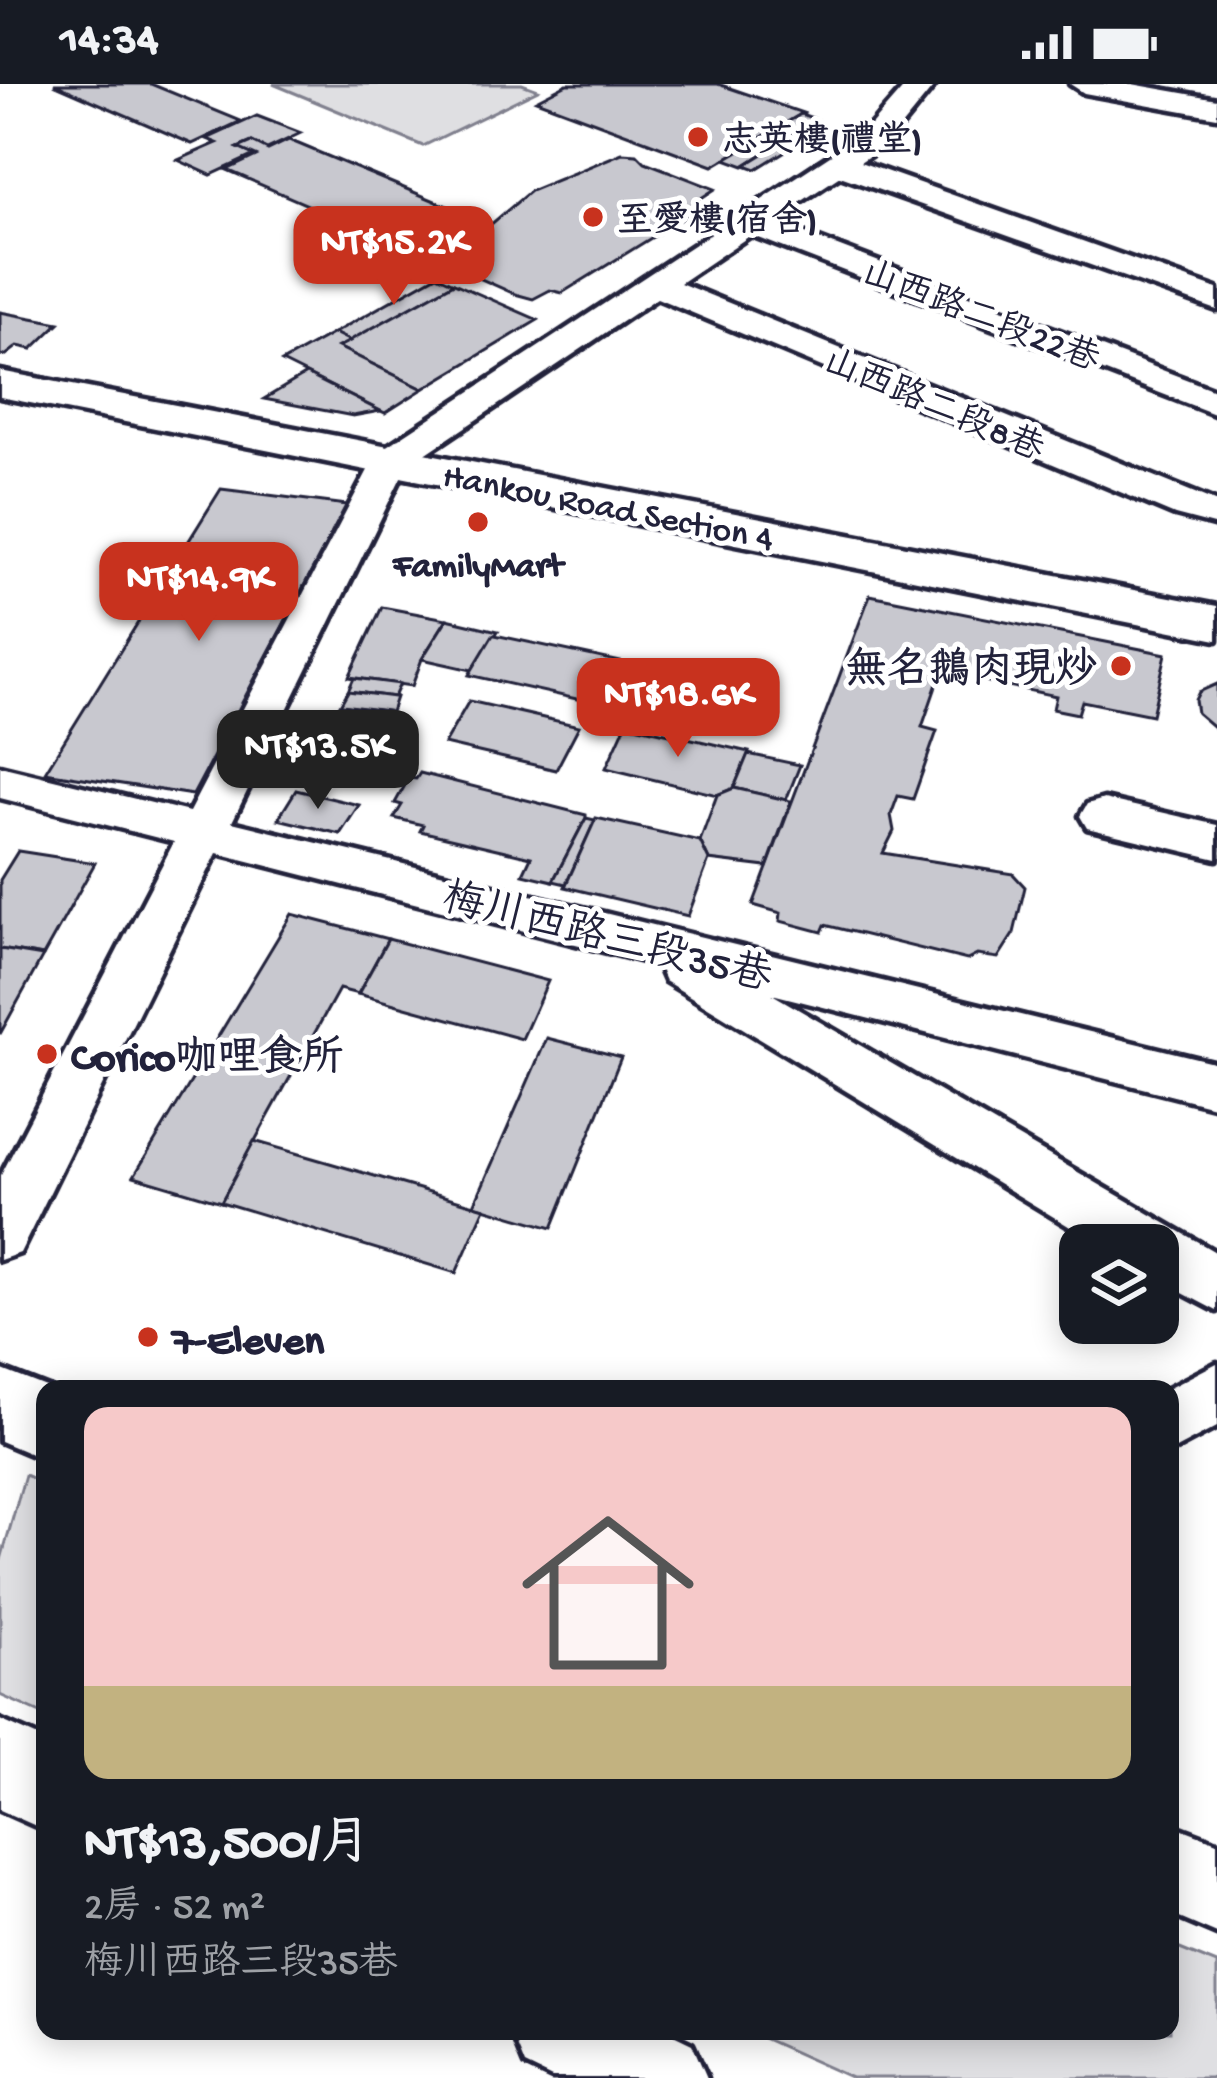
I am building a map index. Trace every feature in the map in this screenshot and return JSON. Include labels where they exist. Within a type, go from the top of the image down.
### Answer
[{"type":"street","points":[[0,1235],[390,460],[876,138],[922,84]]},
{"type":"street","points":[[1084,84],[1217,108]]},
{"type":"street","points":[[836,164],[1217,300]]},
{"type":"street","name":"山西路二段22巷","points":[[748,223],[1217,404]]},
{"type":"street","name":"山西路二段8巷","points":[[654,285],[1189,507],[1217,514]]},
{"type":"street","name":"Hankou Road Section 4","points":[[0,384],[1217,623]]},
{"type":"street","name":"梅川西路三段35巷","points":[[0,782],[1217,1084]]},
{"type":"street","points":[[1103,816],[1217,842]]},
{"type":"street","points":[[647,946],[1115,1224]]},
{"type":"street","points":[[1179,1262],[1217,1285]]},
{"type":"street","points":[[1179,1417],[1217,1392]]},
{"type":"street","points":[[0,1405],[36,1419]]},
{"type":"street","points":[[0,1764],[36,1782]]},
{"type":"street","points":[[1179,1873],[1217,1888]]},
{"type":"street","points":[[578,2040],[658,2078]]},
{"type":"shaded area","points":[[273,84],[522,84],[538,90],[423,146]]},
{"type":"shaded area","points":[[25,1475],[36,1480],[36,1711],[0,1695],[0,1563]]},
{"type":"shaded area","points":[[1179,1949],[1217,1964],[1217,2078],[852,2078],[767,2040],[1179,2040]]},
{"type":"building","points":[[54,84],[151,84],[241,121],[192,144]]},
{"type":"building","name":"志英樓(禮堂)","points":[[567,84],[718,84],[803,113],[713,166],[536,100]]},
{"type":"building","points":[[801,114],[815,119],[744,166],[725,159]]},
{"type":"building","points":[[257,116],[301,133],[267,149],[252,142],[238,148],[254,155],[211,175],[178,160],[217,143],[207,139]]},
{"type":"building","points":[[805,128],[805,139],[756,169],[745,165]]},
{"type":"building","points":[[289,140],[471,216],[409,249],[227,170],[256,156],[238,148],[252,142],[268,150]]},
{"type":"building","name":"至愛樓(宿舍)","points":[[622,153],[637,154],[645,162],[715,189],[695,202],[703,206],[562,293],[550,290],[533,299],[441,261],[439,257],[460,246],[451,243],[467,234],[475,238],[530,191]]},
{"type":"building","points":[[465,219],[482,226],[434,252],[417,245]]},
{"type":"building","points":[[437,275],[454,283],[350,341],[334,333]]},
{"type":"building","points":[[454,283],[538,320],[423,389],[338,347]]},
{"type":"building","points":[[0,312],[59,323],[32,349],[18,346],[5,356],[0,355]]},
{"type":"building","points":[[334,333],[350,341],[338,347],[423,389],[385,413],[282,362]]},
{"type":"building","points":[[306,374],[380,411],[353,416],[264,399]]},
{"type":"building","points":[[221,489],[347,505],[193,795],[45,772]]},
{"type":"building","points":[[870,595],[1166,654],[1152,715],[1082,701],[1078,714],[1053,709],[1056,696],[941,672],[922,727],[937,731],[913,799],[898,796],[891,815],[894,831],[883,853],[1013,874],[1025,887],[1014,933],[998,958],[977,955],[967,960],[825,925],[822,932],[780,921],[781,913],[753,905]]},
{"type":"building","points":[[382,607],[447,619],[422,659],[412,686],[349,677]]},
{"type":"building","points":[[447,619],[498,631],[472,670],[422,659]]},
{"type":"building","points":[[493,635],[649,668],[626,710],[469,675]]},
{"type":"building","points":[[354,678],[400,684],[394,697],[348,691]]},
{"type":"building","points":[[1217,684],[1217,730],[1197,713],[1195,700],[1199,692]]},
{"type":"building","points":[[348,691],[396,697],[391,712],[340,705]]},
{"type":"building","points":[[469,701],[579,726],[556,770],[444,744]]},
{"type":"building","points":[[342,705],[387,711],[376,737],[330,730]]},
{"type":"building","points":[[626,724],[749,752],[734,788],[717,795],[606,768]]},
{"type":"building","points":[[326,730],[389,739],[371,782],[306,772]]},
{"type":"building","points":[[748,754],[800,765],[786,800],[734,788]]},
{"type":"building","points":[[420,773],[586,818],[553,881],[523,874],[531,857],[420,831],[423,825],[394,818],[402,805],[395,803],[409,778],[416,779]]},
{"type":"building","points":[[734,788],[791,801],[767,867],[709,860],[700,841],[717,795]]},
{"type":"building","points":[[296,790],[359,805],[340,834],[278,819]]},
{"type":"building","points":[[586,818],[595,820],[566,884],[553,881]]},
{"type":"building","points":[[596,818],[700,841],[709,860],[688,916],[565,887]]},
{"type":"building","points":[[18,851],[95,863],[43,956],[0,949],[0,880]]},
{"type":"building","points":[[292,914],[388,939],[358,994],[339,989],[221,1202],[134,1176]]},
{"type":"building","points":[[388,939],[548,981],[522,1039],[358,994]]},
{"type":"building","points":[[0,949],[43,956],[0,1034]]},
{"type":"building","points":[[547,1038],[621,1057],[552,1228],[474,1205]]},
{"type":"building","points":[[254,1141],[485,1208],[456,1273],[221,1202]]},
{"type":"place","name":"志英樓(禮堂)","points":[[698,137]]},
{"type":"place","name":"至愛樓(宿舍)","points":[[593,217]]},
{"type":"place","name":"FamilyMart","points":[[478,522]]},
{"type":"place","name":"無名鵝肉現炒","points":[[1121,666]]},
{"type":"place","name":"Corico咖哩食所","points":[[47,1054]]},
{"type":"place","name":"7-Eleven","points":[[148,1337]]}]
